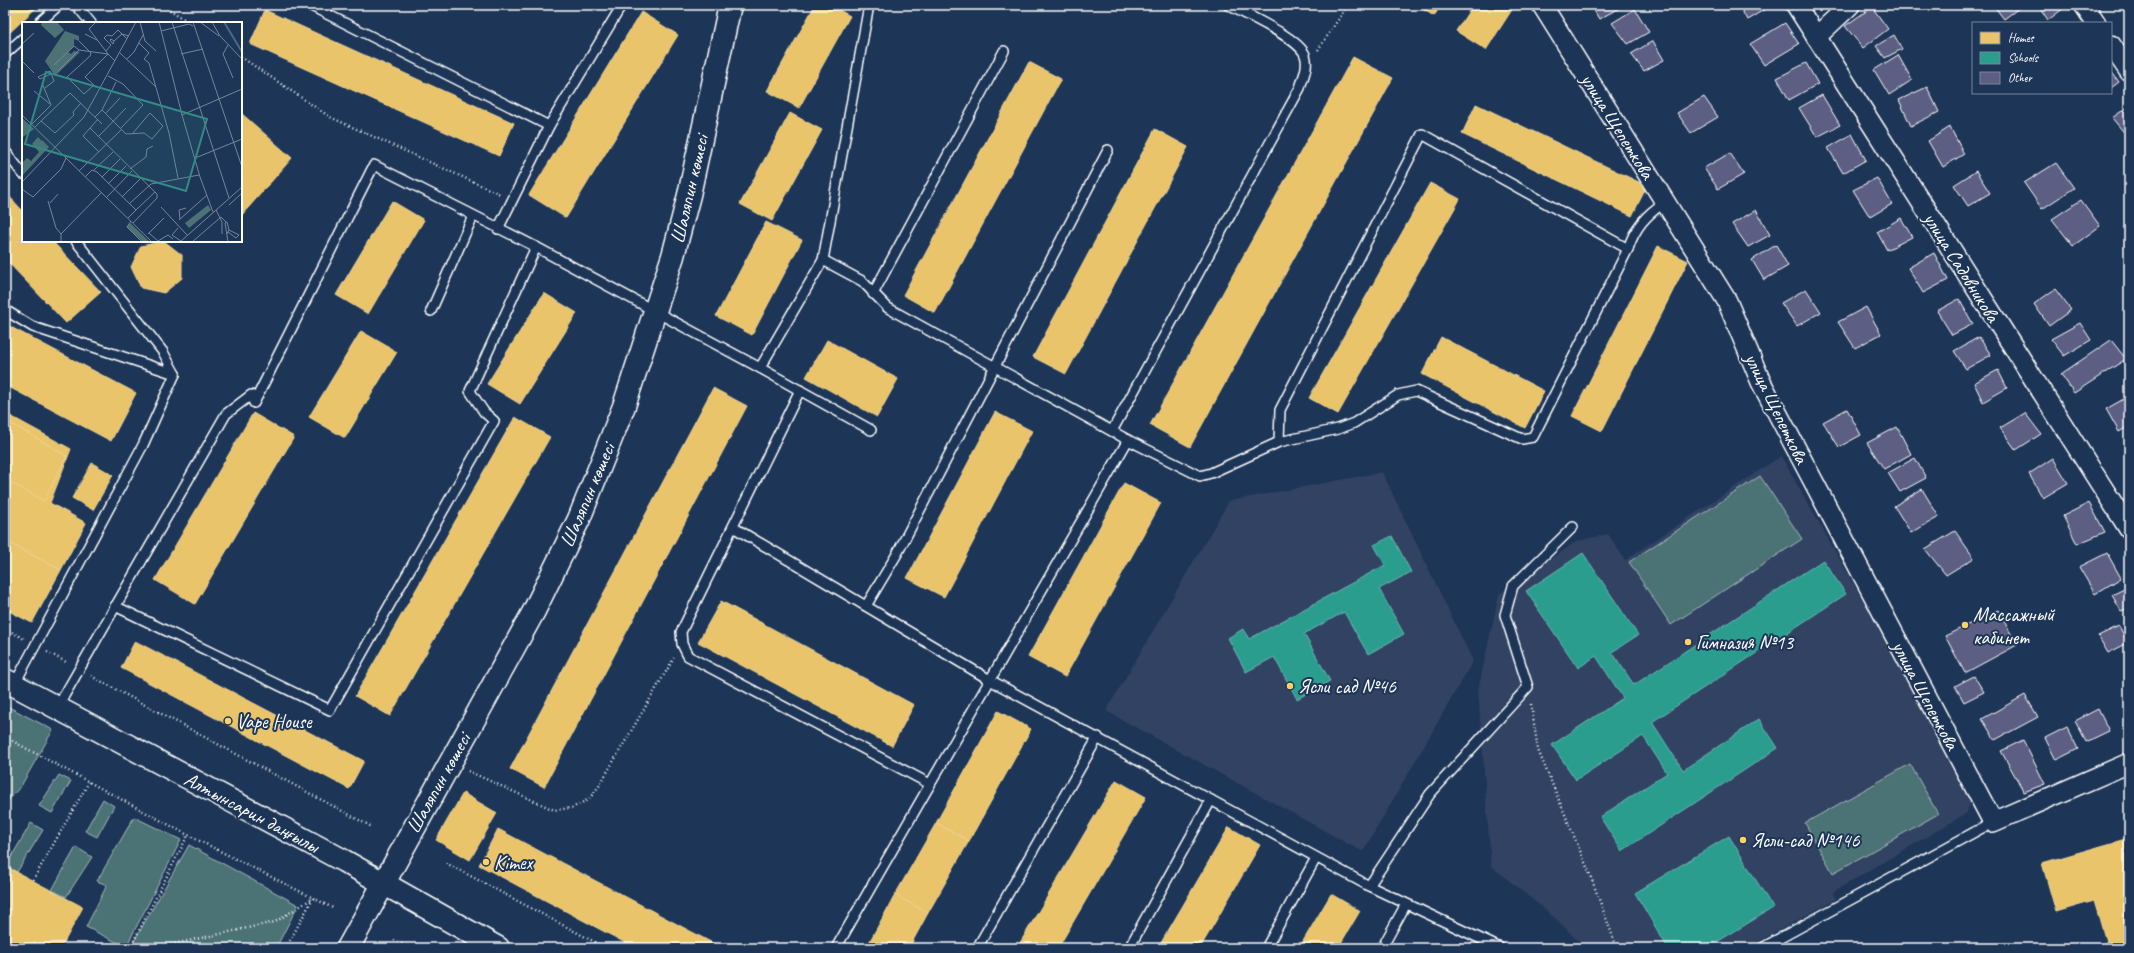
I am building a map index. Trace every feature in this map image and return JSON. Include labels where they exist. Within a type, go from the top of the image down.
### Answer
[{"type":"main road","name":"Шаляпин көшесі","points":[[348,948],[534,611],[579,519],[624,406],[656,311],[689,195],[730,5]]},
{"type":"main road","name":"Алтынсарин даңғылы","points":[[10,682],[498,948]]},
{"type":"street","name":"улица Щепеткова","points":[[1542,5],[1727,301],[1761,382],[1993,822]]},
{"type":"street","name":"улица Садовникова","points":[[1796,5],[2128,526]]},
{"type":"street","points":[[1816,37],[1850,5]]},
{"type":"street","points":[[2084,5],[2095,22]]},
{"type":"street","points":[[2112,46],[2129,72]]},
{"type":"street","points":[[1993,822],[2129,763]]},
{"type":"lane","points":[[41,22],[60,5]]},
{"type":"lane","points":[[76,5],[90,22]]},
{"type":"lane","points":[[310,5],[549,126]]},
{"type":"lane","points":[[498,229],[549,126],[622,5]]},
{"type":"lane","points":[[760,368],[823,260],[869,5]]},
{"type":"lane","points":[[1112,431],[1300,88],[1307,67],[1305,54],[1296,42],[1228,5]]},
{"type":"lane","points":[[5,54],[22,39]]},
{"type":"lane","points":[[873,294],[1004,51]]},
{"type":"lane","points":[[1279,442],[1280,410],[1422,134],[1628,249]]},
{"type":"lane","points":[[866,606],[897,554],[1108,150]]},
{"type":"lane","points":[[5,151],[22,173]]},
{"type":"lane","points":[[57,708],[226,414],[252,395],[254,403],[374,165],[536,247],[656,311],[871,430]]},
{"type":"lane","points":[[823,260],[862,281],[888,308],[1128,440],[1200,476],[1211,474],[1279,442],[1338,429],[1354,423],[1398,395],[1416,391],[1522,440],[1533,437],[1628,249],[1633,234],[1648,214],[1665,202]]},
{"type":"lane","points":[[432,312],[473,216]]},
{"type":"lane","points":[[77,242],[163,352],[175,374]]},
{"type":"lane","points":[[115,606],[330,710],[494,421],[484,412],[470,391],[536,247]]},
{"type":"lane","points":[[5,310],[33,327],[175,374]]},
{"type":"lane","points":[[10,682],[36,645],[143,445],[175,374]]},
{"type":"lane","points":[[800,390],[681,632],[682,644],[688,656],[930,784]]},
{"type":"lane","points":[[836,948],[1128,440]]},
{"type":"lane","points":[[733,527],[990,680],[1098,737],[1369,886],[1500,948]]},
{"type":"lane","points":[[1369,886],[1430,794],[1528,687],[1506,615],[1513,586],[1573,527]]},
{"type":"lane","points":[[977,948],[1098,737]]},
{"type":"lane","points":[[1129,948],[1211,800]]},
{"type":"lane","points":[[1762,948],[1993,822]]},
{"type":"lane","points":[[1266,948],[1316,858]]},
{"type":"lane","points":[[1382,948],[1406,904]]},
{"type":"path","points":[[163,5],[188,22]]},
{"type":"path","points":[[1307,67],[1348,5]]},
{"type":"path","points":[[242,58],[330,117],[512,200]]},
{"type":"path","points":[[5,628],[372,826]]},
{"type":"path","points":[[449,763],[554,810],[572,808],[589,799],[600,786],[682,644]]},
{"type":"path","points":[[1528,687],[1538,750],[1589,872],[1617,948]]},
{"type":"path","points":[[5,737],[188,835],[333,908]]},
{"type":"path","points":[[33,880],[89,782]]},
{"type":"path","points":[[130,948],[188,835]]},
{"type":"path","points":[[446,863],[606,948]]},
{"type":"path","points":[[155,948],[275,922],[313,898]]},
{"type":"path","points":[[286,948],[313,898]]},
{"type":"path","points":[[394,940],[410,948]]},
{"type":"shaded area","name":"Гимназия №13","points":[[1781,456],[1972,792],[1967,813],[1833,892],[1836,899],[1747,948],[1585,948],[1555,918],[1491,866],[1478,690],[1499,594],[1577,541],[1608,534],[1625,560]]},
{"type":"shaded area","name":"Ясли сад №46","points":[[1382,472],[1473,661],[1363,852],[1106,711],[1229,501]]},
{"type":"green space","points":[[1760,476],[1802,539],[1671,625],[1629,562]]},
{"type":"green space","points":[[5,705],[53,730],[21,786],[5,804]]},
{"type":"green space","points":[[1910,764],[1938,814],[1833,873],[1805,823]]},
{"type":"green space","points":[[59,775],[71,781],[52,813],[39,806]]},
{"type":"green space","points":[[103,799],[114,806],[97,837],[85,831]]},
{"type":"green space","points":[[134,817],[181,840],[126,947],[86,927],[107,885],[97,881]]},
{"type":"green space","points":[[31,823],[43,830],[17,872],[6,866]]},
{"type":"green space","points":[[189,845],[298,905],[276,948],[130,948]]},
{"type":"green space","points":[[76,847],[92,857],[66,897],[52,890]]},
{"type":"building: Homes","points":[[6,5],[39,5],[5,37]]},
{"type":"building: Homes","points":[[815,5],[830,5],[850,16],[799,108],[767,91]]},
{"type":"building: Homes","points":[[1416,5],[1441,5],[1434,16]]},
{"type":"building: Homes","points":[[1473,5],[1515,5],[1486,50],[1456,31]]},
{"type":"building: Homes","points":[[265,10],[514,123],[499,156],[250,44]]},
{"type":"building: Homes","points":[[641,12],[678,35],[566,218],[529,195]]},
{"type":"building: Homes","points":[[1353,57],[1393,78],[1190,447],[1150,425]]},
{"type":"building: Homes","points":[[1029,62],[1061,79],[935,313],[903,295]]},
{"type":"building: Homes","points":[[1476,104],[1647,186],[1632,216],[1462,134]]},
{"type":"building: Homes","points":[[790,113],[822,130],[772,221],[740,204]]},
{"type":"building: Homes","points":[[242,114],[292,158],[242,215]]},
{"type":"building: Homes","points":[[1155,129],[1188,147],[1066,374],[1033,357]]},
{"type":"building: Homes","points":[[1430,183],[1460,199],[1338,414],[1309,398]]},
{"type":"building: Homes","points":[[5,192],[22,210],[22,242],[53,242],[101,292],[66,323],[5,259]]},
{"type":"building: Homes","points":[[392,201],[424,220],[368,314],[336,295]]},
{"type":"building: Homes","points":[[766,222],[802,240],[752,335],[716,316]]},
{"type":"building: Homes","points":[[165,242],[182,255],[182,278],[164,293],[141,288],[131,267],[141,246]]},
{"type":"building: Homes","points":[[1658,246],[1688,261],[1602,431],[1572,416]]},
{"type":"building: Homes","points":[[544,293],[577,313],[520,404],[487,384]]},
{"type":"building: Homes","points":[[5,324],[136,393],[111,441],[5,385]]},
{"type":"building: Homes","points":[[361,331],[397,352],[345,438],[309,417]]},
{"type":"building: Homes","points":[[1441,337],[1544,391],[1525,428],[1422,374]]},
{"type":"building: Homes","points":[[827,340],[898,379],[877,417],[806,377]]},
{"type":"building: Homes","points":[[713,388],[747,406],[544,787],[510,769]]},
{"type":"building: Homes","points":[[995,412],[1032,431],[944,597],[907,578]]},
{"type":"building: Homes","points":[[5,413],[71,449],[50,503],[86,523],[61,570],[5,541]]},
{"type":"building: Homes","points":[[253,413],[294,437],[195,604],[155,580]]},
{"type":"building: Homes","points":[[515,417],[550,437],[390,716],[355,696]]},
{"type":"building: Homes","points":[[5,420],[67,456],[44,501],[5,479]]},
{"type":"building: Homes","points":[[92,463],[113,475],[93,510],[72,498]]},
{"type":"building: Homes","points":[[1124,483],[1161,503],[1065,677],[1028,657]]},
{"type":"building: Homes","points":[[5,541],[61,570],[32,623],[5,609]]},
{"type":"building: Homes","points":[[721,601],[914,705],[892,746],[698,642]]},
{"type":"building: Homes","points":[[135,641],[364,761],[349,789],[121,668]]},
{"type":"building: Homes","points":[[998,711],[1031,729],[969,841],[936,823]]},
{"type":"building: Homes","points":[[1116,780],[1146,797],[1058,948],[1017,948]]},
{"type":"building: Homes","points":[[463,793],[497,813],[470,860],[436,840]]},
{"type":"building: Homes","points":[[936,823],[969,841],[928,913],[895,895]]},
{"type":"building: Homes","points":[[1229,827],[1260,845],[1200,948],[1158,948]]},
{"type":"building: Homes","points":[[498,829],[722,948],[635,948],[479,865]]},
{"type":"building: Homes","points":[[2129,838],[2129,948],[2108,948],[2094,901],[2056,912],[2042,863]]},
{"type":"building: Homes","points":[[5,866],[83,907],[61,948],[5,948]]},
{"type":"building: Homes","points":[[1331,894],[1360,911],[1338,948],[1299,948]]},
{"type":"building: Homes","points":[[895,895],[928,913],[909,948],[866,948]]},
{"type":"building: Schools","points":[[1392,536],[1411,572],[1379,589],[1404,634],[1368,654],[1344,612],[1304,634],[1330,681],[1297,699],[1274,657],[1246,672],[1228,638],[1243,629],[1249,639],[1385,565],[1374,545]]},
{"type":"building: Schools","points":[[1583,553],[1638,635],[1612,652],[1634,685],[1823,560],[1846,594],[1652,722],[1683,770],[1759,719],[1778,748],[1622,851],[1600,817],[1667,773],[1643,736],[1576,780],[1552,745],[1623,698],[1596,656],[1578,668],[1526,591]]},
{"type":"building: Schools","points":[[1729,836],[1773,908],[1707,948],[1668,948],[1635,893]]},
{"type":"building: Other","points":[[1591,5],[1625,5],[1599,19]]},
{"type":"building: Other","points":[[1739,5],[1772,5],[1747,20]]},
{"type":"building: Other","points":[[1993,5],[2023,5],[2004,19]]},
{"type":"building: Other","points":[[2038,5],[2068,5],[2048,20]]},
{"type":"building: Other","points":[[1872,7],[1888,29],[1863,48],[1845,26]]},
{"type":"building: Other","points":[[1635,9],[1649,32],[1628,44],[1612,23]]},
{"type":"building: Other","points":[[1785,23],[1799,44],[1764,65],[1750,44]]},
{"type":"building: Other","points":[[1894,35],[1902,49],[1885,58],[1876,46]]},
{"type":"building: Other","points":[[1653,41],[1664,60],[1644,71],[1631,54]]},
{"type":"building: Other","points":[[1898,55],[1912,80],[1889,95],[1874,70]]},
{"type":"building: Other","points":[[1806,63],[1818,84],[1789,100],[1777,78]]},
{"type":"building: Other","points":[[2112,72],[2119,82],[2112,87]]},
{"type":"building: Other","points":[[1927,87],[1939,112],[1911,126],[1899,100]]},
{"type":"building: Other","points":[[1822,95],[1840,125],[1817,137],[1799,108]]},
{"type":"building: Other","points":[[1704,97],[1718,117],[1691,133],[1677,113]]},
{"type":"building: Other","points":[[2129,106],[2129,135],[2127,136],[2112,118]]},
{"type":"building: Other","points":[[1950,127],[1964,154],[1943,167],[1928,141]]},
{"type":"building: Other","points":[[1852,134],[1866,160],[1843,173],[1828,148]]},
{"type":"building: Other","points":[[1730,153],[1744,174],[1718,189],[1704,168]]},
{"type":"building: Other","points":[[2056,163],[2074,188],[2042,209],[2024,183]]},
{"type":"building: Other","points":[[1976,171],[1990,193],[1968,206],[1954,185]]},
{"type":"building: Other","points":[[1877,178],[1892,204],[1870,217],[1853,190]]},
{"type":"building: Other","points":[[2081,200],[2100,226],[2073,246],[2052,219]]},
{"type":"building: Other","points":[[1756,210],[1770,235],[1748,247],[1732,224]]},
{"type":"building: Other","points":[[1901,218],[1912,237],[1887,250],[1877,232]]},
{"type":"building: Other","points":[[1776,245],[1788,266],[1764,280],[1752,260]]},
{"type":"building: Other","points":[[1934,253],[1948,280],[1923,293],[1908,268]]},
{"type":"building: Other","points":[[1806,289],[1821,312],[1797,326],[1781,303]]},
{"type":"building: Other","points":[[2055,289],[2071,310],[2049,326],[2034,304]]},
{"type":"building: Other","points":[[1959,299],[1973,324],[1952,335],[1937,311]]},
{"type":"building: Other","points":[[1866,307],[1881,334],[1855,348],[1838,322]]},
{"type":"building: Other","points":[[2080,323],[2091,340],[2064,356],[2051,339]]},
{"type":"building: Other","points":[[1979,337],[1991,355],[1966,369],[1954,351]]},
{"type":"building: Other","points":[[2111,340],[2126,359],[2074,393],[2061,374]]},
{"type":"building: Other","points":[[1998,370],[2007,388],[1983,402],[1974,383]]},
{"type":"building: Other","points":[[2129,396],[2129,426],[2119,432],[2106,409]]},
{"type":"building: Other","points":[[1847,409],[1861,435],[1839,447],[1823,422]]},
{"type":"building: Other","points":[[2025,413],[2041,434],[2016,450],[2000,428]]},
{"type":"building: Other","points":[[1897,427],[1911,454],[1884,469],[1867,443]]},
{"type":"building: Other","points":[[1915,458],[1926,478],[1900,492],[1888,473]]},
{"type":"building: Other","points":[[2053,458],[2068,483],[2043,498],[2029,474]]},
{"type":"building: Other","points":[[1922,489],[1939,517],[1911,533],[1894,506]]},
{"type":"building: Other","points":[[2089,503],[2105,532],[2077,544],[2063,516]]},
{"type":"building: Other","points":[[1955,531],[1974,558],[1946,575],[1925,549]]},
{"type":"building: Other","points":[[2107,553],[2121,578],[2095,594],[2079,567]]},
{"type":"building: Other","points":[[2128,587],[2129,608],[2121,611],[2112,595]]},
{"type":"building: Other","points":[[1998,610],[2017,645],[1965,673],[1945,636]]},
{"type":"building: Other","points":[[2119,626],[2128,643],[2108,653],[2098,636]]},
{"type":"building: Other","points":[[1974,676],[1984,692],[1964,702],[1955,686]]},
{"type":"building: Other","points":[[2025,695],[2038,717],[1995,740],[1982,719]]},
{"type":"building: Other","points":[[2098,709],[2109,731],[2086,742],[2075,721]]},
{"type":"building: Other","points":[[2067,727],[2078,749],[2056,760],[2045,738]]},
{"type":"building: Other","points":[[2023,740],[2045,784],[2024,792],[2001,751]]},
{"type":"place","name":"Массажный кабинет","points":[[1965,625]]},
{"type":"place","name":"Гимназия №13","points":[[1688,642]]},
{"type":"place","name":"Ясли сад №46","points":[[1290,686]]},
{"type":"place","name":"Vape House","points":[[228,721]]},
{"type":"place","name":"Ясли-сад №146","points":[[1743,840]]},
{"type":"place","name":"Kimex","points":[[486,862]]}]
